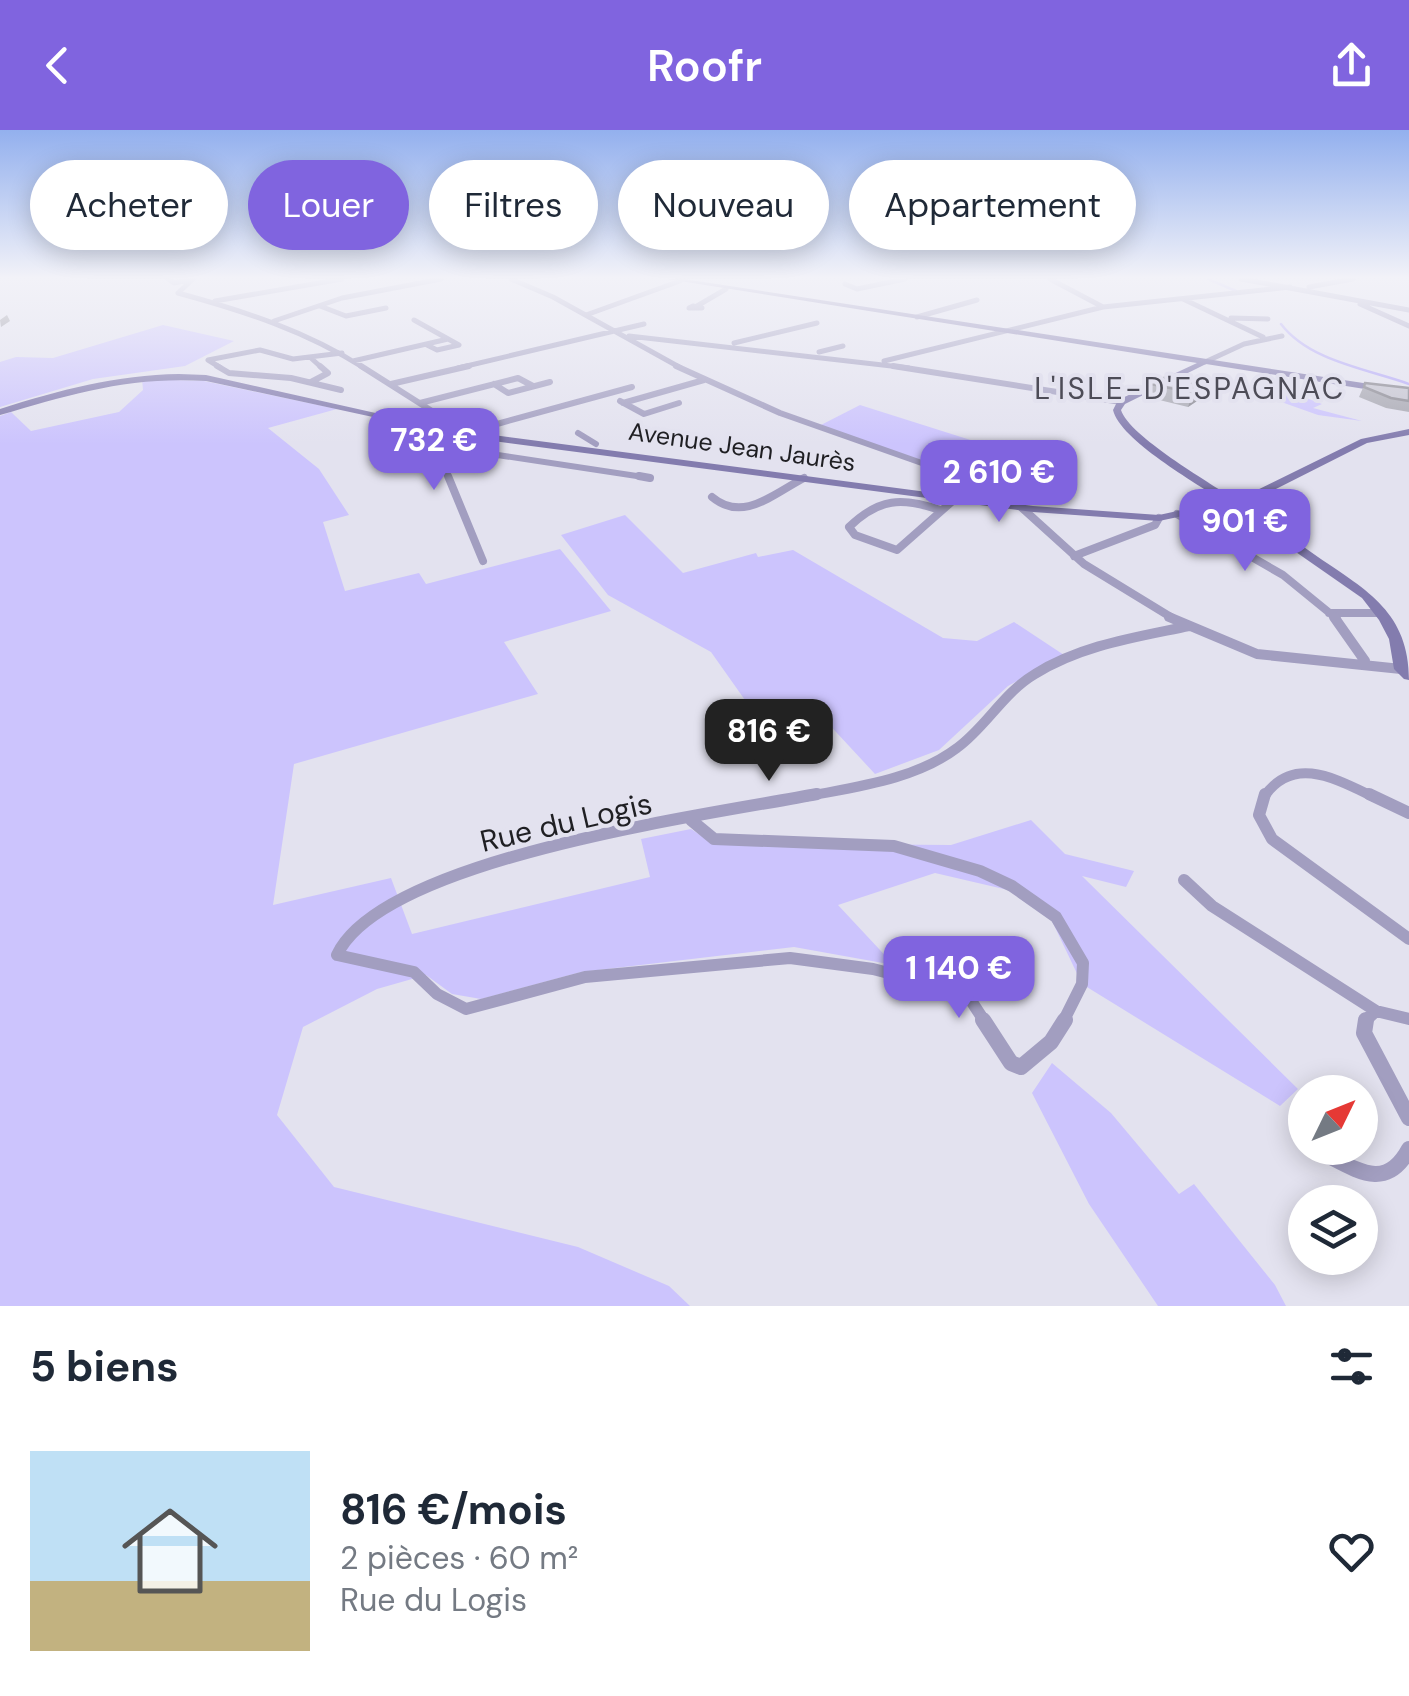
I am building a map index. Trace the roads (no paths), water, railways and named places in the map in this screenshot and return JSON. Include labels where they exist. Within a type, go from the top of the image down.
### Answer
[{"type":"main road","points":[[1024,334],[1409,393]]},
{"type":"main road","points":[[1205,362],[1121,402],[1118,416],[1128,430],[1366,595],[1382,613],[1406,668]]},
{"type":"main road","name":"Avenue Jean Jaurès","points":[[0,412],[94,383],[176,375],[471,432],[1023,507],[1159,518],[1234,504],[1269,492],[1364,442],[1409,432]]},
{"type":"street","points":[[301,334],[392,384],[446,428]]},
{"type":"street","points":[[426,344],[437,350],[460,346],[439,334]]},
{"type":"street","points":[[728,346],[775,334]]},
{"type":"street","points":[[877,363],[993,334]]},
{"type":"street","points":[[1256,334],[1263,337]]},
{"type":"street","points":[[620,335],[705,380],[815,429],[911,459],[994,492],[1044,522],[1074,556],[1189,626],[1255,654],[1364,660],[1406,668]]},
{"type":"street","points":[[392,384],[620,335],[877,363],[1121,402]]},
{"type":"street","points":[[1205,362],[1263,337],[1282,336]]},
{"type":"street","points":[[353,361],[448,339]]},
{"type":"street","points":[[808,355],[843,346]]},
{"type":"street","points":[[341,390],[230,372],[208,360],[260,350],[278,357],[312,360],[342,353]]},
{"type":"street","points":[[310,382],[328,373],[312,360]]},
{"type":"street","points":[[420,403],[518,378],[532,386],[550,382]]},
{"type":"street","points":[[624,403],[705,380]]},
{"type":"street","points":[[623,382],[649,396]]},
{"type":"street","points":[[483,561],[433,439],[446,428],[471,422],[497,424],[632,387]]},
{"type":"street","points":[[606,394],[644,414],[678,404]]},
{"type":"street","points":[[578,433],[596,444]]},
{"type":"street","points":[[439,456],[471,451],[650,478]]},
{"type":"street","points":[[712,496],[732,511],[744,510],[804,478]]},
{"type":"street","points":[[940,510],[902,496],[863,512],[849,527],[855,535],[896,550],[956,498]]},
{"type":"street","points":[[1177,514],[1279,572],[1328,613],[1364,660]]},
{"type":"street","points":[[1074,556],[1155,525],[1159,518]]},
{"type":"street","points":[[1328,613],[1382,613]]},
{"type":"street","name":"Rue du Logis","points":[[691,820],[714,839],[894,846],[980,870],[1012,886],[1056,917],[1082,964],[1076,1002],[1051,1042],[1034,1060],[1021,1066],[1011,1063],[966,993],[873,969],[790,958],[718,962],[585,976],[466,1009],[436,994],[414,972],[338,954],[342,939],[416,893],[494,862],[547,846],[862,786],[911,770],[966,742],[1004,698],[1044,668],[1082,652],[1189,626]]},
{"type":"street","points":[[1409,813],[1323,777],[1300,772],[1282,776],[1260,802],[1258,812],[1272,840],[1409,939]]},
{"type":"street","points":[[1184,880],[1212,906],[1376,1011],[1409,1019]]},
{"type":"street","points":[[1376,1011],[1364,1021],[1364,1033],[1409,1118]]},
{"type":"street","points":[[1347,1165],[1370,1176],[1390,1172],[1409,1149]]},
{"type":"waterway","points":[[1290,334],[1323,355],[1409,384]]},
{"type":"district","name":"L'ISLE-D'ESPAGNAC","points":[[1190,388]]}]
